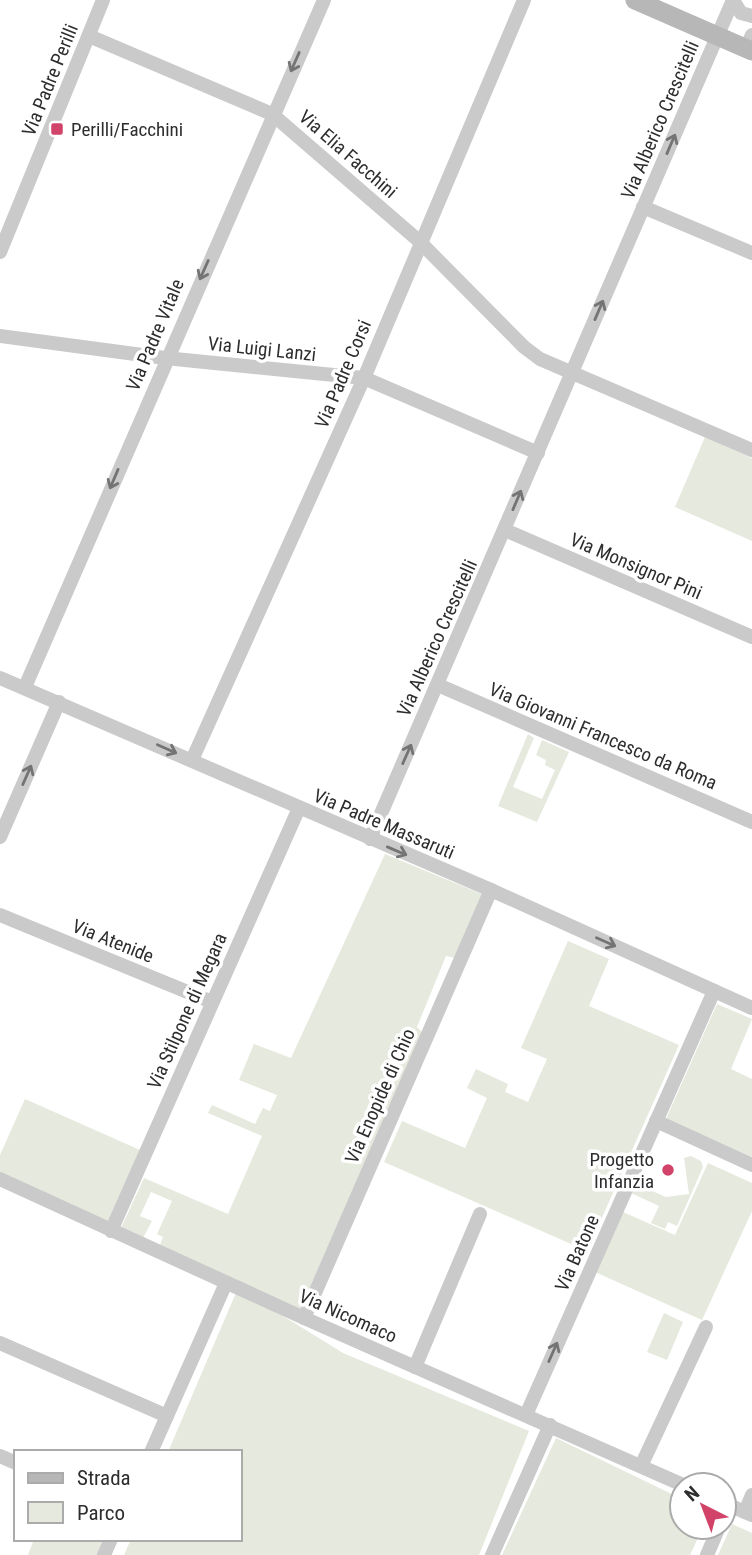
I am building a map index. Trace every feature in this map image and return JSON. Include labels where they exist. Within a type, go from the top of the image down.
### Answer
[{"type":"street","name":"Via Padre Perilli","points":[[0,253],[103,0]]},
{"type":"street","name":"Via Padre Vitale","points":[[24,687],[165,358],[324,0]]},
{"type":"street","name":"Via Padre Corsi","points":[[192,760],[364,378],[419,241],[524,0]]},
{"type":"street","points":[[635,0],[717,36],[750,45]]},
{"type":"street","points":[[733,0],[741,13],[752,16]]},
{"type":"street","name":"Via Alberico Crescitelli","points":[[370,839],[733,0]]},
{"type":"street","name":"Via Elia Facchini","points":[[89,36],[272,114],[419,241],[524,347],[544,361],[752,450]]},
{"type":"street","points":[[643,207],[752,253]]},
{"type":"street","name":"Via Luigi Lanzi","points":[[0,336],[165,358],[364,378],[538,453]]},
{"type":"street","name":"Via Monsignor Pini","points":[[505,530],[752,637]]},
{"type":"street","name":"Via Padre Massaruti","points":[[0,678],[491,890],[752,1008]]},
{"type":"street","name":"Via Giovanni Francesco da Roma","points":[[438,685],[752,822]]},
{"type":"street","points":[[0,837],[60,702]]},
{"type":"street","name":"Via Stilpone di Megara","points":[[111,1231],[299,808]]},
{"type":"street","name":"Via Enopide di Chio","points":[[304,1318],[491,890]]},
{"type":"street","name":"Via Atenide","points":[[0,915],[212,1002]]},
{"type":"street","name":"Via Batone","points":[[526,1415],[715,991]]},
{"type":"street","points":[[656,1121],[752,1165]]},
{"type":"street","name":"Via Nicomaco","points":[[0,1178],[226,1283],[668,1478]]},
{"type":"street","points":[[415,1367],[480,1214]]},
{"type":"street","points":[[152,1450],[226,1283]]},
{"type":"street","points":[[641,1466],[706,1327]]},
{"type":"street","points":[[0,1343],[167,1416]]},
{"type":"street","points":[[492,1555],[550,1426]]},
{"type":"street","points":[[748,1514],[752,1495]]},
{"type":"green space","points":[[705,437],[752,458],[752,541],[675,507]]},
{"type":"green space","points":[[528,734],[534,738],[513,787],[542,799],[555,770],[545,765],[546,760],[536,755],[542,740],[569,752],[537,822],[498,806]]},
{"type":"green space","points":[[385,854],[484,895],[455,958],[446,956],[417,1027],[423,1033],[300,1309],[160,1245],[163,1237],[157,1234],[172,1201],[151,1192],[140,1216],[152,1221],[143,1238],[121,1228],[144,1178],[228,1214],[262,1136],[208,1113],[212,1105],[255,1124],[263,1108],[270,1111],[277,1095],[239,1080],[254,1044],[291,1058]]},
{"type":"green space","points":[[568,941],[609,959],[589,1006],[679,1045],[587,1251],[384,1162],[402,1121],[465,1148],[487,1098],[467,1088],[476,1069],[508,1084],[505,1092],[528,1102],[547,1059],[521,1048]]},
{"type":"green space","points":[[717,1004],[752,1019],[731,1069],[752,1079],[752,1157],[666,1119]]},
{"type":"green space","points":[[25,1099],[140,1150],[108,1221],[0,1173],[0,1155]]},
{"type":"green space","points":[[691,1156],[701,1161],[703,1167],[677,1226],[668,1222],[665,1229],[651,1223],[659,1206],[631,1193],[638,1178],[647,1182],[645,1188],[666,1197],[689,1194],[684,1158]]},
{"type":"green space","points":[[708,1163],[752,1183],[752,1211],[702,1320],[595,1272],[623,1212],[675,1235]]},
{"type":"green space","points":[[238,1288],[343,1353],[529,1431],[479,1555],[124,1555],[130,1541],[242,1541],[242,1450],[169,1450]]},
{"type":"green space","points":[[664,1313],[683,1322],[667,1360],[647,1352]]},
{"type":"green space","points":[[556,1438],[668,1492],[668,1541],[696,1541],[690,1555],[502,1555]]},
{"type":"green space","points":[[738,1527],[752,1533],[752,1555],[718,1555],[724,1541],[738,1541]]},
{"type":"green space","points":[[33,1541],[102,1541],[97,1555],[28,1555]]},
{"type":"place","name":"Perilli/Facchini","points":[[57,129]]},
{"type":"place","name":"Progetto Infanzia","points":[[668,1170]]}]
